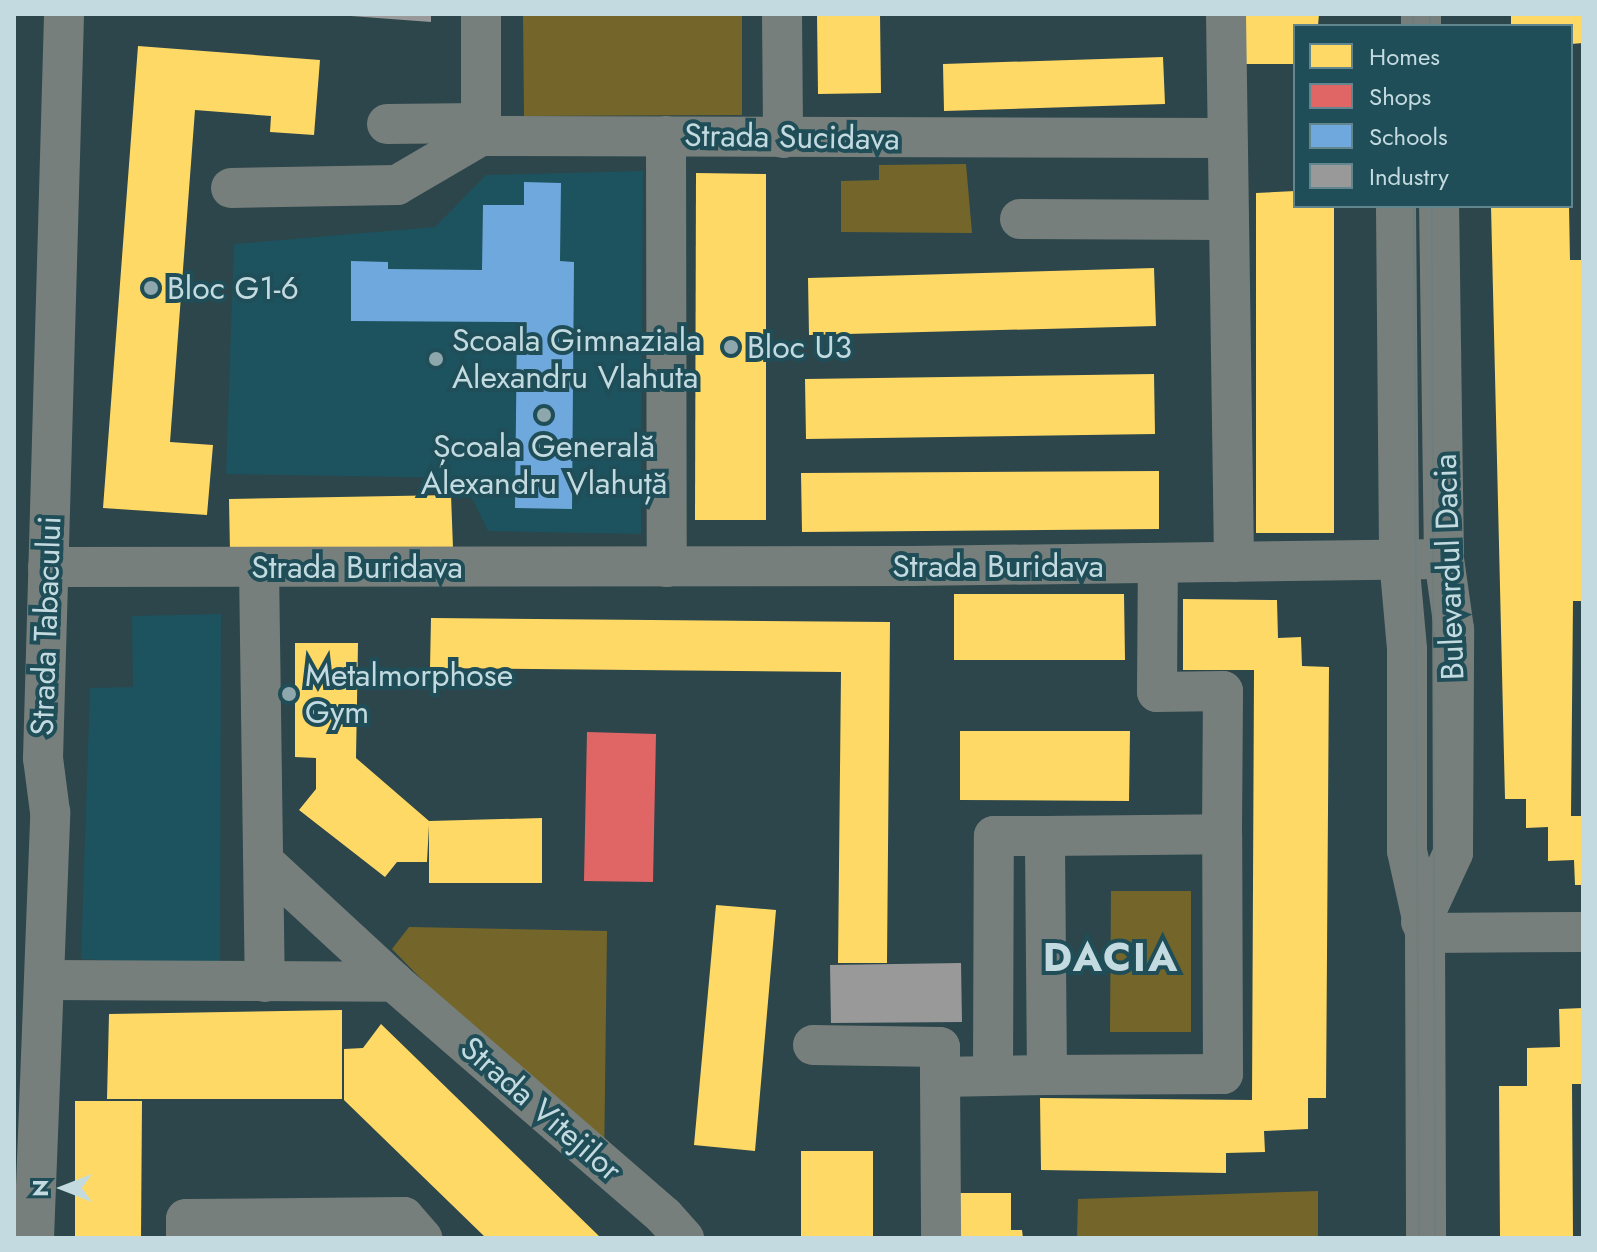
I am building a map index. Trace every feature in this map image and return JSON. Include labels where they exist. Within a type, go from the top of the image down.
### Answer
[{"type":"street","name":"Strada Tabacului","points":[[34,1238],[45,980],[32,813],[43,758],[64,14]]},
{"type":"street","points":[[231,188],[397,185],[481,130],[481,14]]},
{"type":"street","points":[[782,14],[783,138]]},
{"type":"street","points":[[1226,14],[1234,562]]},
{"type":"street","name":"Strada Sucidava","points":[[387,124],[481,130],[783,138],[1226,138]]},
{"type":"street","points":[[666,136],[667,567]]},
{"type":"street","name":"Bulevardul Dacia","points":[[1396,208],[1399,559],[1407,649],[1407,851],[1423,928],[1426,1238]]},
{"type":"street","name":"Bulevardul Dacia","points":[[1423,928],[1453,853],[1454,629],[1444,559],[1439,208]]},
{"type":"street","points":[[1020,219],[1228,220]]},
{"type":"street","name":"Strada Buridava","points":[[48,567],[667,567],[1444,559]]},
{"type":"street","points":[[940,1077],[1223,1074],[1223,691],[1157,692],[1158,564]]},
{"type":"street","points":[[259,567],[265,982]]},
{"type":"street","points":[[993,1076],[994,836],[1222,834]]},
{"type":"street","points":[[1045,836],[1047,1075]]},
{"type":"street","name":"Strada Vitejilor","points":[[264,862],[394,982],[664,1216],[684,1238]]},
{"type":"street","points":[[1423,928],[1583,932]]},
{"type":"street","points":[[45,980],[394,982]]},
{"type":"street","points":[[813,1045],[940,1047],[941,1238]]},
{"type":"street","points":[[186,1238],[186,1219],[404,1217],[422,1238]]},
{"type":"shaded area","points":[[523,14],[742,14],[742,115],[524,116]]},
{"type":"shaded area","points":[[966,164],[972,233],[841,232],[841,181],[879,180],[879,165]]},
{"type":"shaded area","name":"Scoala Gimnaziala Alexandru Vlahuta","points":[[643,171],[641,534],[488,531],[462,478],[226,474],[234,244],[435,227],[486,175]]},
{"type":"shaded area","points":[[221,614],[220,965],[81,959],[90,688],[133,687],[132,616]]},
{"type":"shaded area","points":[[1111,891],[1191,891],[1191,1032],[1110,1032]]},
{"type":"shaded area","points":[[409,927],[607,931],[604,1167],[392,949]]},
{"type":"shaded area","points":[[1318,1191],[1318,1238],[1077,1238],[1078,1199]]},
{"type":"building: Homes","points":[[817,14],[880,14],[881,93],[818,94]]},
{"type":"building: Homes","points":[[1245,14],[1319,14],[1318,24],[1293,24],[1293,64],[1244,64]]},
{"type":"building: Homes","points":[[1511,14],[1583,14],[1583,43],[1573,44],[1573,24],[1511,24]]},
{"type":"building: Homes","name":"Bloc G1-6","points":[[138,46],[320,60],[314,135],[270,132],[271,116],[195,110],[170,442],[213,445],[207,515],[103,508]]},
{"type":"building: Homes","points":[[1163,57],[1165,104],[944,111],[943,64]]},
{"type":"building: Homes","name":"Bloc U3","points":[[696,173],[766,174],[766,520],[695,520]]},
{"type":"building: Homes","points":[[1293,191],[1293,208],[1334,208],[1334,533],[1256,533],[1256,193]]},
{"type":"building: Homes","points":[[1491,208],[1569,208],[1570,260],[1583,260],[1583,601],[1573,601],[1571,816],[1583,816],[1583,885],[1575,885],[1574,860],[1548,861],[1548,827],[1526,828],[1526,799],[1505,799]]},
{"type":"building: Homes","points":[[1154,268],[1156,326],[809,335],[808,278]]},
{"type":"building: Homes","points":[[1154,374],[1155,434],[806,439],[805,379]]},
{"type":"building: Homes","points":[[1159,471],[1159,529],[802,532],[801,473]]},
{"type":"building: Homes","points":[[451,495],[453,548],[230,552],[229,499]]},
{"type":"building: Homes","points":[[954,594],[1124,594],[1125,660],[954,660]]},
{"type":"building: Homes","points":[[1183,599],[1277,600],[1278,638],[1301,637],[1302,666],[1329,667],[1326,1098],[1308,1098],[1308,1129],[1264,1131],[1265,1152],[1226,1153],[1226,1173],[1041,1170],[1040,1098],[1252,1100],[1254,670],[1183,670]]},
{"type":"building: Homes","points":[[431,618],[890,622],[887,963],[838,963],[841,672],[430,668]]},
{"type":"building: Homes","points":[[295,643],[358,643],[356,758],[429,821],[542,818],[542,883],[429,883],[429,825],[427,862],[397,862],[385,877],[299,810],[316,789],[316,758],[295,757]]},
{"type":"building: Homes","points":[[960,731],[1130,731],[1129,801],[960,800]]},
{"type":"building: Homes","points":[[716,905],[776,910],[755,1151],[694,1145]]},
{"type":"building: Homes","points":[[1583,1008],[1583,1084],[1572,1084],[1573,1238],[1500,1238],[1499,1086],[1527,1086],[1527,1048],[1560,1047],[1559,1009]]},
{"type":"building: Homes","points":[[342,1010],[342,1099],[107,1099],[109,1014]]},
{"type":"building: Homes","points":[[381,1024],[601,1238],[486,1238],[344,1100],[344,1049],[363,1048]]},
{"type":"building: Homes","points":[[75,1101],[142,1101],[141,1238],[75,1238]]},
{"type":"building: Homes","points":[[801,1151],[873,1151],[873,1238],[801,1238]]},
{"type":"building: Homes","points":[[953,1193],[1011,1193],[1011,1230],[1022,1230],[1023,1238],[953,1238]]},
{"type":"building: Shops","points":[[587,732],[656,734],[653,882],[584,881]]},
{"type":"building: Schools","name":"Școala Generală Alexandru Vlahuță","points":[[524,182],[561,183],[560,261],[574,262],[572,509],[515,508],[517,322],[351,321],[351,261],[388,262],[388,269],[482,270],[483,205],[524,205]]},
{"type":"building: Industry","points":[[324,14],[431,14],[431,22]]},
{"type":"building: Industry","points":[[961,963],[962,1022],[831,1023],[830,965]]},
{"type":"tram line","points":[[1413,14],[1413,24]]},
{"type":"tram line","points":[[1430,14],[1430,24]]},
{"type":"tram line","points":[[1414,208],[1419,1238]]},
{"type":"tram line","points":[[1432,208],[1435,1238]]},
{"type":"place","name":"Bloc G1-6","points":[[151,288]]},
{"type":"place","name":"Bloc U3","points":[[731,347]]},
{"type":"place","name":"Scoala Gimnaziala Alexandru Vlahuta","points":[[436,359]]},
{"type":"place","name":"Școala Generală Alexandru Vlahuță","points":[[544,415]]},
{"type":"place","name":"Metalmorphose Gym","points":[[289,694]]},
{"type":"district","name":"DACIA","points":[[1111,957]]}]
